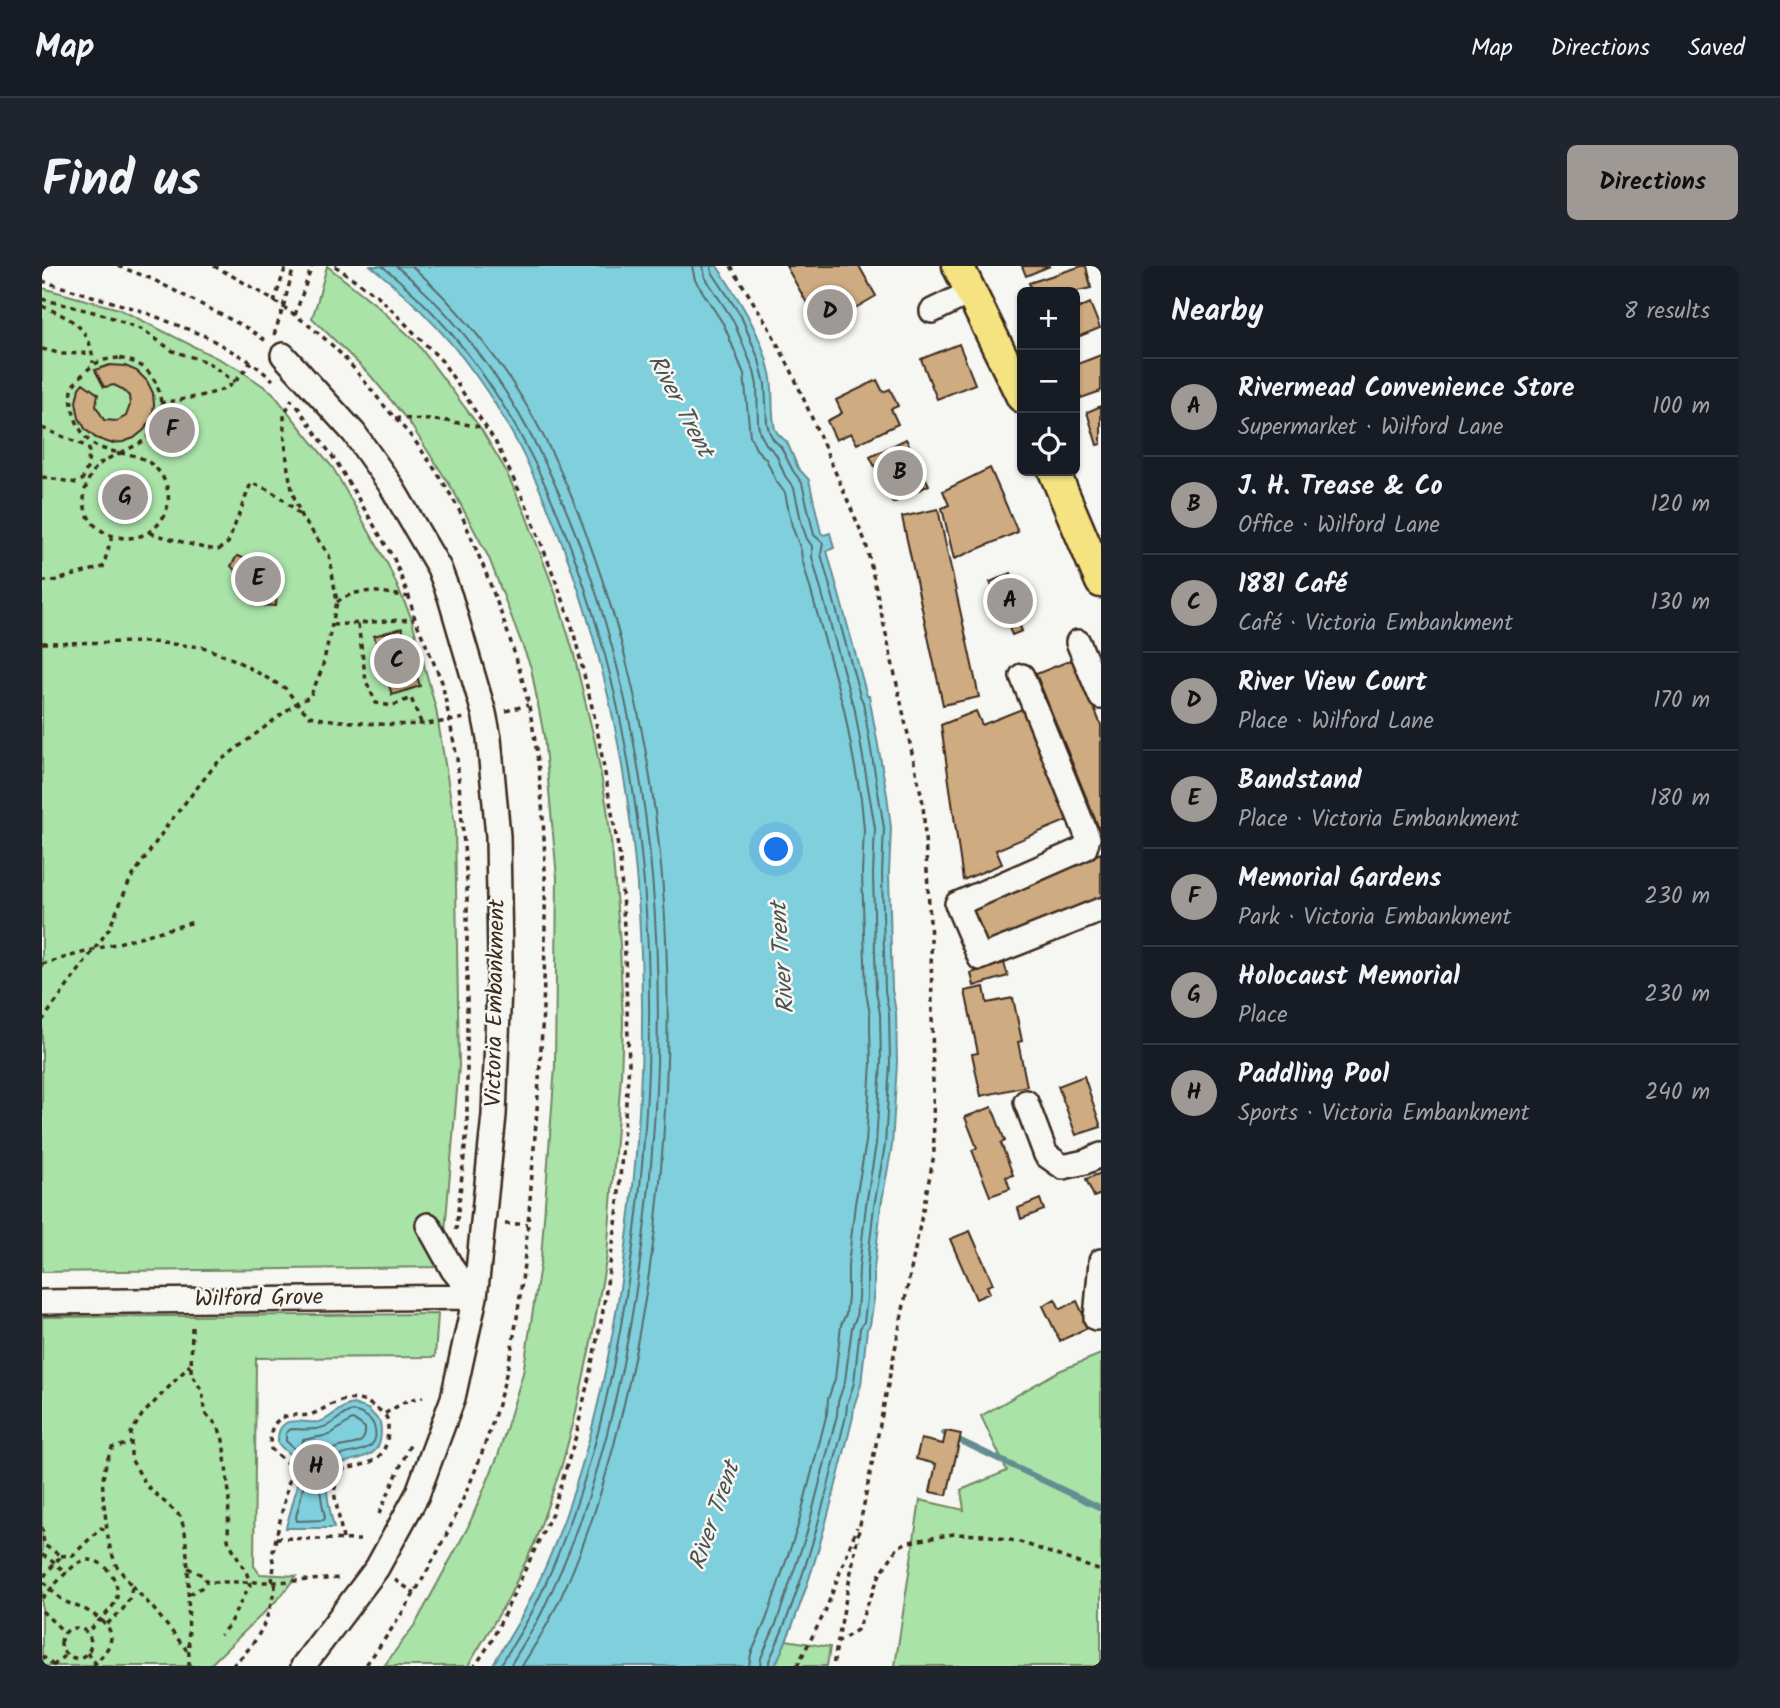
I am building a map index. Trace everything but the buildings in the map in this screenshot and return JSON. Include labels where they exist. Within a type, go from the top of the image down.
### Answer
[{"type":"main road","points":[[958,266],[1017,387]]},
{"type":"main road","points":[[1056,476],[1101,582]]},
{"type":"street","points":[[932,311],[971,292]]},
{"type":"street","name":"Victoria Embankment","points":[[277,349],[354,433],[390,484],[439,568],[484,713],[489,738],[498,836],[500,958],[494,1115],[475,1297],[453,1398],[417,1495],[377,1568],[303,1666]]},
{"type":"street","points":[[1078,642],[1101,697]]},
{"type":"street","points":[[1022,676],[1088,838],[1085,848],[957,904],[981,958],[1101,910]]},
{"type":"street","points":[[1026,1102],[1046,1155],[1063,1167],[1086,1162],[1101,1155]]},
{"type":"street","points":[[428,1225],[453,1270],[475,1297]]},
{"type":"street","points":[[1096,1318],[1101,1261]]},
{"type":"street","name":"Wilford Grove","points":[[42,1302],[475,1297]]},
{"type":"path","points":[[118,266],[152,279],[249,329],[277,349],[283,306],[294,266]]},
{"type":"path","points":[[214,266],[253,286],[295,315],[312,266]]},
{"type":"path","points":[[274,302],[286,266]]},
{"type":"path","points":[[335,266],[378,296],[442,361],[495,441],[528,509],[569,618],[596,723],[620,858],[629,1064],[615,1229],[602,1317],[576,1436],[552,1513],[491,1642],[475,1666]]},
{"type":"path","points":[[731,266],[768,326],[792,372],[866,543],[923,803],[930,939],[934,1155],[833,1666]]},
{"type":"path","points":[[42,281],[150,314],[205,336],[251,362],[278,384]]},
{"type":"path","points":[[42,299],[105,315],[143,330],[173,351],[207,362],[234,382]]},
{"type":"path","points":[[42,306],[71,319],[86,333],[93,363]]},
{"type":"path","points":[[42,349],[64,354],[92,353]]},
{"type":"path","points":[[42,428],[90,446],[120,453],[143,458],[163,476],[167,489],[166,512],[148,532],[138,537],[121,539],[104,533],[91,521],[85,507],[87,481],[92,472],[101,463],[120,453],[147,438],[161,412],[160,392],[153,377],[136,363],[120,358],[93,364],[74,385],[72,405],[75,421],[90,446],[88,466],[82,480],[77,483],[42,477]]},
{"type":"path","points":[[160,404],[226,388],[251,362]]},
{"type":"path","points":[[285,391],[337,463],[394,559],[415,619],[442,682],[457,758],[467,883],[467,1129],[456,1231]]},
{"type":"path","points":[[292,399],[284,415],[284,431],[290,482],[302,516]]},
{"type":"path","points":[[395,418],[448,421],[486,428]]},
{"type":"path","points":[[42,1021],[109,929],[130,880],[169,823],[216,764],[298,702],[310,697],[322,669],[337,602],[329,555],[302,516],[272,491],[251,482],[228,543],[218,550],[148,532]]},
{"type":"path","points":[[42,581],[53,581],[103,567],[112,537]]},
{"type":"path","points":[[337,602],[347,594],[360,592],[409,597]]},
{"type":"path","points":[[332,625],[415,619]]},
{"type":"path","points":[[358,624],[366,681],[376,703],[392,706],[411,698],[422,725]]},
{"type":"path","points":[[42,643],[151,642],[203,647],[235,660],[285,688],[310,716],[323,719],[400,726],[422,725],[528,705]]},
{"type":"path","points":[[42,964],[194,922]]},
{"type":"path","points":[[192,1327],[191,1373],[202,1391],[206,1414],[218,1426],[223,1440],[229,1493],[228,1540],[247,1574],[250,1585],[234,1616],[220,1635]]},
{"type":"path","points":[[189,1666],[189,1594],[185,1531],[180,1516],[147,1486],[131,1459],[131,1433],[142,1415],[191,1365]]},
{"type":"path","points":[[384,1414],[408,1399],[424,1397]]},
{"type":"path","points":[[232,1666],[250,1650],[266,1621],[274,1582],[272,1556],[291,1472],[288,1465],[271,1449],[269,1437],[273,1425],[281,1417],[305,1416],[332,1404],[355,1398],[373,1404],[388,1419],[388,1440],[374,1462],[344,1469],[337,1478],[334,1492],[343,1539]]},
{"type":"path","points":[[131,1443],[112,1448],[106,1464],[102,1484],[110,1548],[116,1565],[189,1653]]},
{"type":"path","points":[[379,1514],[410,1444]]},
{"type":"path","points":[[797,1666],[825,1612],[862,1514]]},
{"type":"path","points":[[42,1527],[44,1545],[61,1556],[73,1555],[101,1528],[107,1531]]},
{"type":"path","points":[[837,1643],[857,1630],[880,1574],[899,1546],[909,1542],[954,1534],[986,1535],[1020,1542],[1101,1571]]},
{"type":"path","points":[[276,1538],[360,1540]]},
{"type":"path","points":[[42,1555],[67,1573]]},
{"type":"path","points":[[61,1556],[45,1575],[44,1582],[62,1601],[99,1619],[112,1636],[109,1647],[96,1665],[87,1653]]},
{"type":"path","points":[[42,1598],[84,1560],[95,1560],[104,1565],[117,1585],[117,1600],[87,1633]]},
{"type":"path","points":[[188,1568],[202,1575],[207,1582]]},
{"type":"path","points":[[189,1594],[207,1582],[344,1578]]},
{"type":"path","points":[[106,1625],[130,1600],[132,1586]]},
{"type":"path","points":[[42,1611],[65,1633]]},
{"type":"path","points":[[42,1619],[51,1619]]},
{"type":"path","points":[[76,1628],[87,1633],[91,1643],[87,1653],[76,1658],[66,1654],[61,1644],[65,1633],[76,1628]]},
{"type":"path","points":[[42,1656],[53,1666],[66,1654]]},
{"type":"green space","points":[[327,266],[375,304],[416,342],[481,429],[505,469],[556,595],[573,651],[595,742],[613,858],[623,1023],[607,1255],[574,1421],[561,1468],[534,1544],[508,1599],[468,1666],[384,1666],[416,1623],[468,1527],[498,1456],[523,1373],[541,1259],[555,1066],[557,877],[544,736],[531,668],[489,558],[453,490],[409,422],[370,375],[312,318]]},
{"type":"green space","points":[[42,288],[119,309],[237,368],[272,392],[333,468],[388,565],[411,617],[436,709],[455,825],[459,1066],[442,1267],[42,1272]]},
{"type":"green space","points":[[438,1314],[435,1357],[256,1358],[254,1566],[260,1574],[296,1576],[281,1596],[209,1666],[42,1666],[42,1317]]},
{"type":"green space","points":[[1101,1354],[1101,1666],[895,1666],[920,1500],[964,1510],[961,1490],[1007,1471],[981,1416],[1059,1371]]},
{"type":"green space","points":[[786,1640],[830,1647],[827,1666],[774,1666]]},
{"type":"water","name":"River Trent","points":[[371,266],[717,266],[760,341],[771,376],[775,429],[787,442],[798,468],[809,480],[821,533],[830,533],[834,548],[827,551],[869,696],[887,795],[891,828],[889,873],[897,1063],[892,1146],[881,1206],[874,1269],[874,1299],[867,1329],[861,1385],[820,1543],[800,1606],[775,1666],[492,1666],[532,1597],[561,1529],[595,1418],[616,1315],[635,1164],[641,1081],[642,998],[632,833],[620,751],[602,670],[561,540],[528,464],[488,393],[463,358],[404,294]]},
{"type":"water","points":[[353,1404],[368,1409],[380,1422],[380,1439],[376,1449],[368,1455],[338,1465],[331,1472],[327,1489],[334,1528],[286,1528],[298,1476],[291,1455],[278,1443],[280,1429],[290,1422],[319,1422]]},
{"type":"waterway","points":[[944,1433],[1101,1508]]},
{"type":"place","name":"River View Court","points":[[830,312]]},
{"type":"place","name":"Memorial Gardens","points":[[172,430]]},
{"type":"place","name":"J. H. Trease & Co","points":[[900,473]]},
{"type":"place","name":"Holocaust Memorial","points":[[125,497]]},
{"type":"place","name":"Bandstand","points":[[258,579]]},
{"type":"place","name":"Rivermead Convenience Store","points":[[1010,601]]},
{"type":"place","name":"1881 Café","points":[[397,661]]},
{"type":"place","name":"Paddling Pool","points":[[316,1467]]}]
